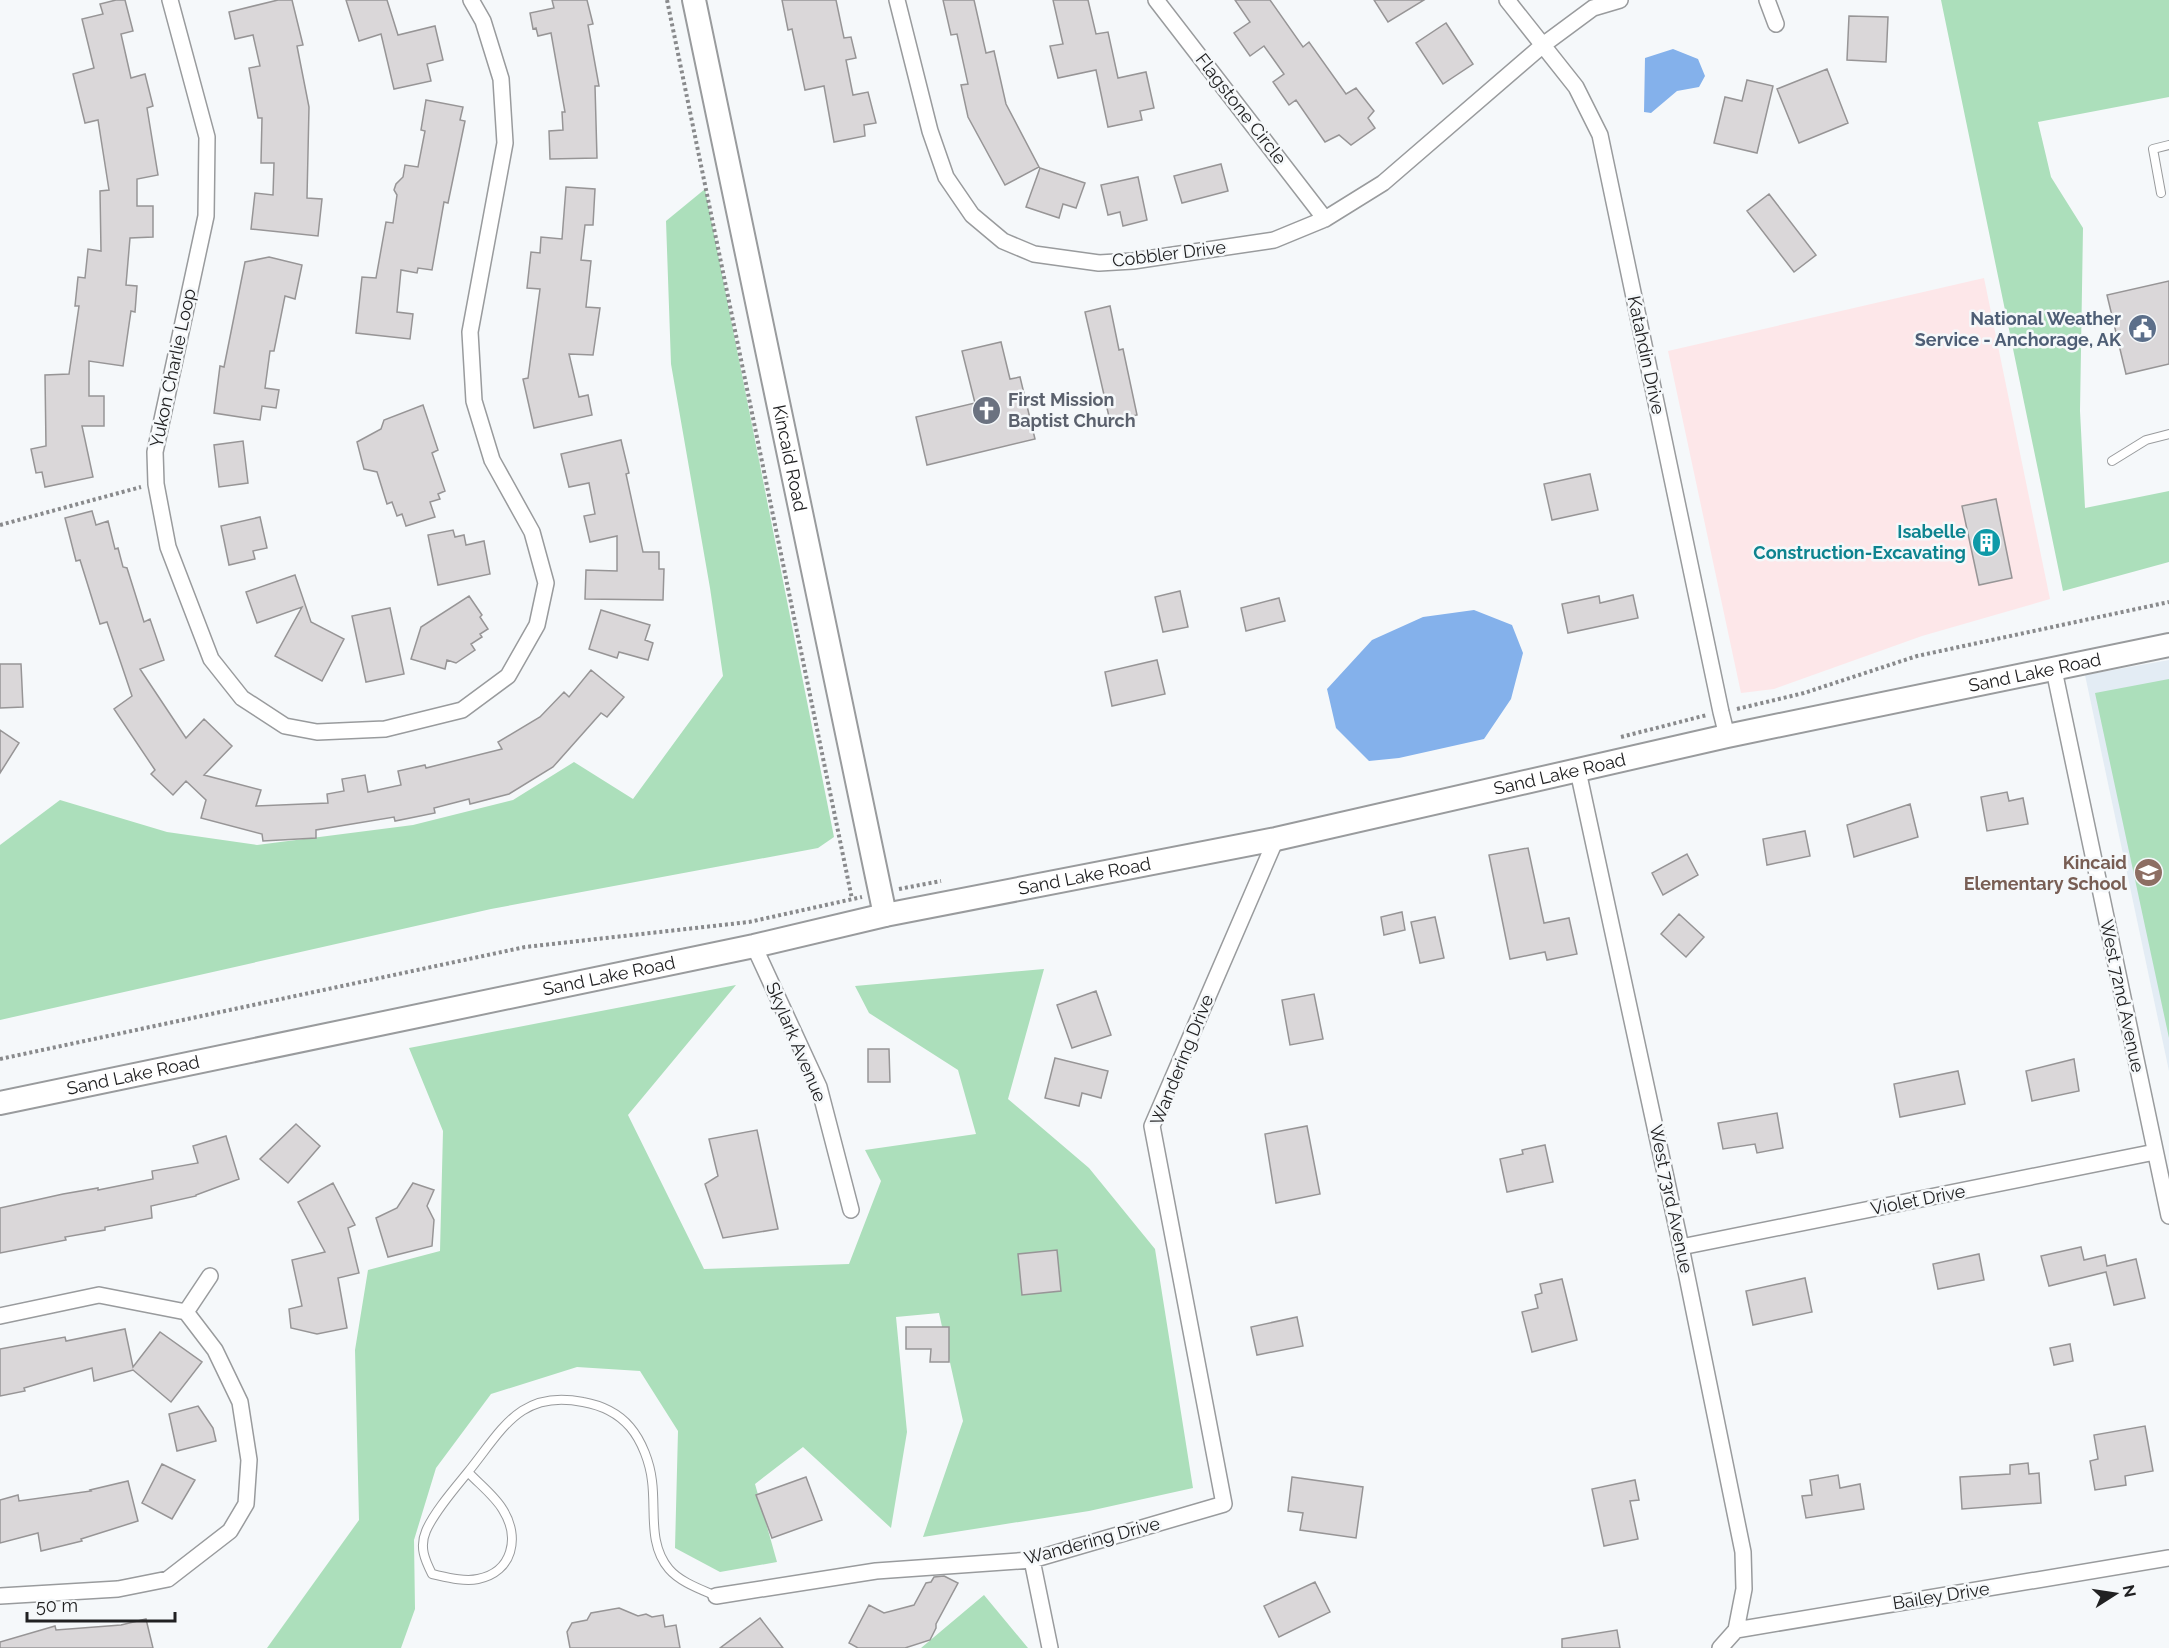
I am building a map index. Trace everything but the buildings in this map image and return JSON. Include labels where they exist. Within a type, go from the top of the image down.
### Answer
[{"type":"main road","name":"Kincaid Road","points":[[694,0],[885,915]]},
{"type":"main road","name":"Sand Lake Road","points":[[0,1103],[754,946],[885,915],[1276,839],[1727,736],[2169,645]]},
{"type":"street","name":"Yukon Charlie Loop","points":[[170,0],[207,137],[206,216],[154,452],[156,484],[168,547],[211,659],[242,698],[285,726],[317,732],[385,729],[462,710],[508,676],[537,625],[546,583],[532,532],[492,460],[474,400],[470,332],[505,143],[501,79],[483,21],[471,0]]},
{"type":"street","name":"Cobbler Drive","points":[[897,0],[930,131],[946,177],[972,215],[1003,241],[1034,254],[1099,263],[1133,261],[1274,240],[1325,219],[1383,183],[1544,45],[1593,8],[1620,0]]},
{"type":"street","name":"Flagstone Circle","points":[[1156,0],[1325,219]]},
{"type":"street","name":"Katahdin Drive","points":[[1507,0],[1576,87],[1600,135],[1720,712],[1727,736]]},
{"type":"street","points":[[1767,0],[1776,24]]},
{"type":"street","name":"West 72nd Avenue","points":[[2054,670],[2169,1216]]},
{"type":"street","name":"West 73rd Avenue","points":[[1578,771],[1681,1247],[1743,1552],[1743,1589],[1736,1630]]},
{"type":"street","name":"Wandering Drive","points":[[716,1596],[876,1571],[1032,1560],[1224,1503],[1152,1126],[1276,839]]},
{"type":"street","name":"Skylark Avenue","points":[[754,946],[819,1087],[851,1210]]},
{"type":"street","name":"Violet Drive","points":[[1681,1247],[2156,1152]]},
{"type":"street","points":[[186,1312],[210,1276]]},
{"type":"street","points":[[0,1316],[99,1295],[186,1312],[215,1350],[240,1402],[249,1460],[246,1504],[230,1531],[168,1579],[118,1588],[0,1596]]},
{"type":"street","name":"Bailey Drive","points":[[1736,1630],[2169,1558]]},
{"type":"street","points":[[1032,1560],[1050,1648]]},
{"type":"street","points":[[1720,1648],[1736,1630]]},
{"type":"lane","points":[[2161,193],[2153,148],[2169,145]]},
{"type":"lane","points":[[2112,461],[2146,440],[2169,434]]},
{"type":"lane","name":"Wandering Drive","points":[[468,1472],[502,1509],[512,1531],[510,1555],[499,1570],[477,1579],[432,1574],[422,1555],[426,1532],[454,1489],[507,1421],[532,1404],[563,1398],[603,1406],[630,1426],[645,1452],[652,1480],[656,1547],[669,1569],[689,1585],[716,1596]]},
{"type":"path","points":[[667,0],[852,899]]},
{"type":"path","points":[[0,525],[156,484]]},
{"type":"path","points":[[1620,737],[1804,693],[1917,656],[2169,602]]},
{"type":"path","points":[[0,1059],[525,946],[750,922],[881,892],[952,879]]},
{"type":"shaded area","points":[[1984,278],[2050,599],[1922,636],[1774,689],[1741,693],[1668,351]]},
{"type":"shaded area","name":"Kincaid Elementary School","points":[[2169,660],[2169,1071],[2085,675]]},
{"type":"green space","points":[[1941,0],[2169,0],[2169,97],[2038,122],[2051,177],[2083,228],[2080,411],[2085,508],[2169,491],[2169,562],[2063,591]]},
{"type":"green space","points":[[705,189],[834,837],[818,848],[491,909],[0,1020],[0,845],[60,800],[167,832],[257,845],[413,825],[513,800],[574,762],[633,799],[723,676],[671,364],[666,221]]},
{"type":"green space","name":"Kincaid Elementary School","points":[[2169,679],[2169,1038],[2095,693]]},
{"type":"green space","points":[[1044,969],[1008,1099],[1089,1168],[1155,1249],[1193,1488],[1089,1511],[923,1537],[963,1421],[939,1313],[896,1317],[907,1432],[891,1528],[803,1447],[755,1484],[777,1562],[720,1572],[675,1548],[678,1431],[640,1371],[577,1367],[491,1394],[436,1468],[414,1540],[415,1609],[401,1648],[267,1648],[359,1520],[355,1350],[368,1270],[440,1251],[443,1131],[409,1048],[736,985],[628,1115],[704,1269],[849,1264],[881,1181],[865,1150],[976,1134],[958,1070],[869,1013],[855,986]]},
{"type":"green space","points":[[984,1595],[1028,1648],[921,1648]]},
{"type":"water","points":[[1673,49],[1698,59],[1705,76],[1699,87],[1677,91],[1651,113],[1644,112],[1645,58]]},
{"type":"water","points":[[1474,610],[1512,625],[1523,653],[1511,699],[1484,739],[1399,758],[1369,761],[1336,728],[1327,689],[1372,640],[1423,617]]},
{"type":"place","name":"National Weather Service - Anchorage, AK","points":[[2142,329]]},
{"type":"place","name":"First Mission Baptist Church","points":[[987,410]]},
{"type":"place","name":"Isabelle Construction-Excavating","points":[[1987,542]]},
{"type":"place","name":"Kincaid Elementary School","points":[[2148,873]]}]
